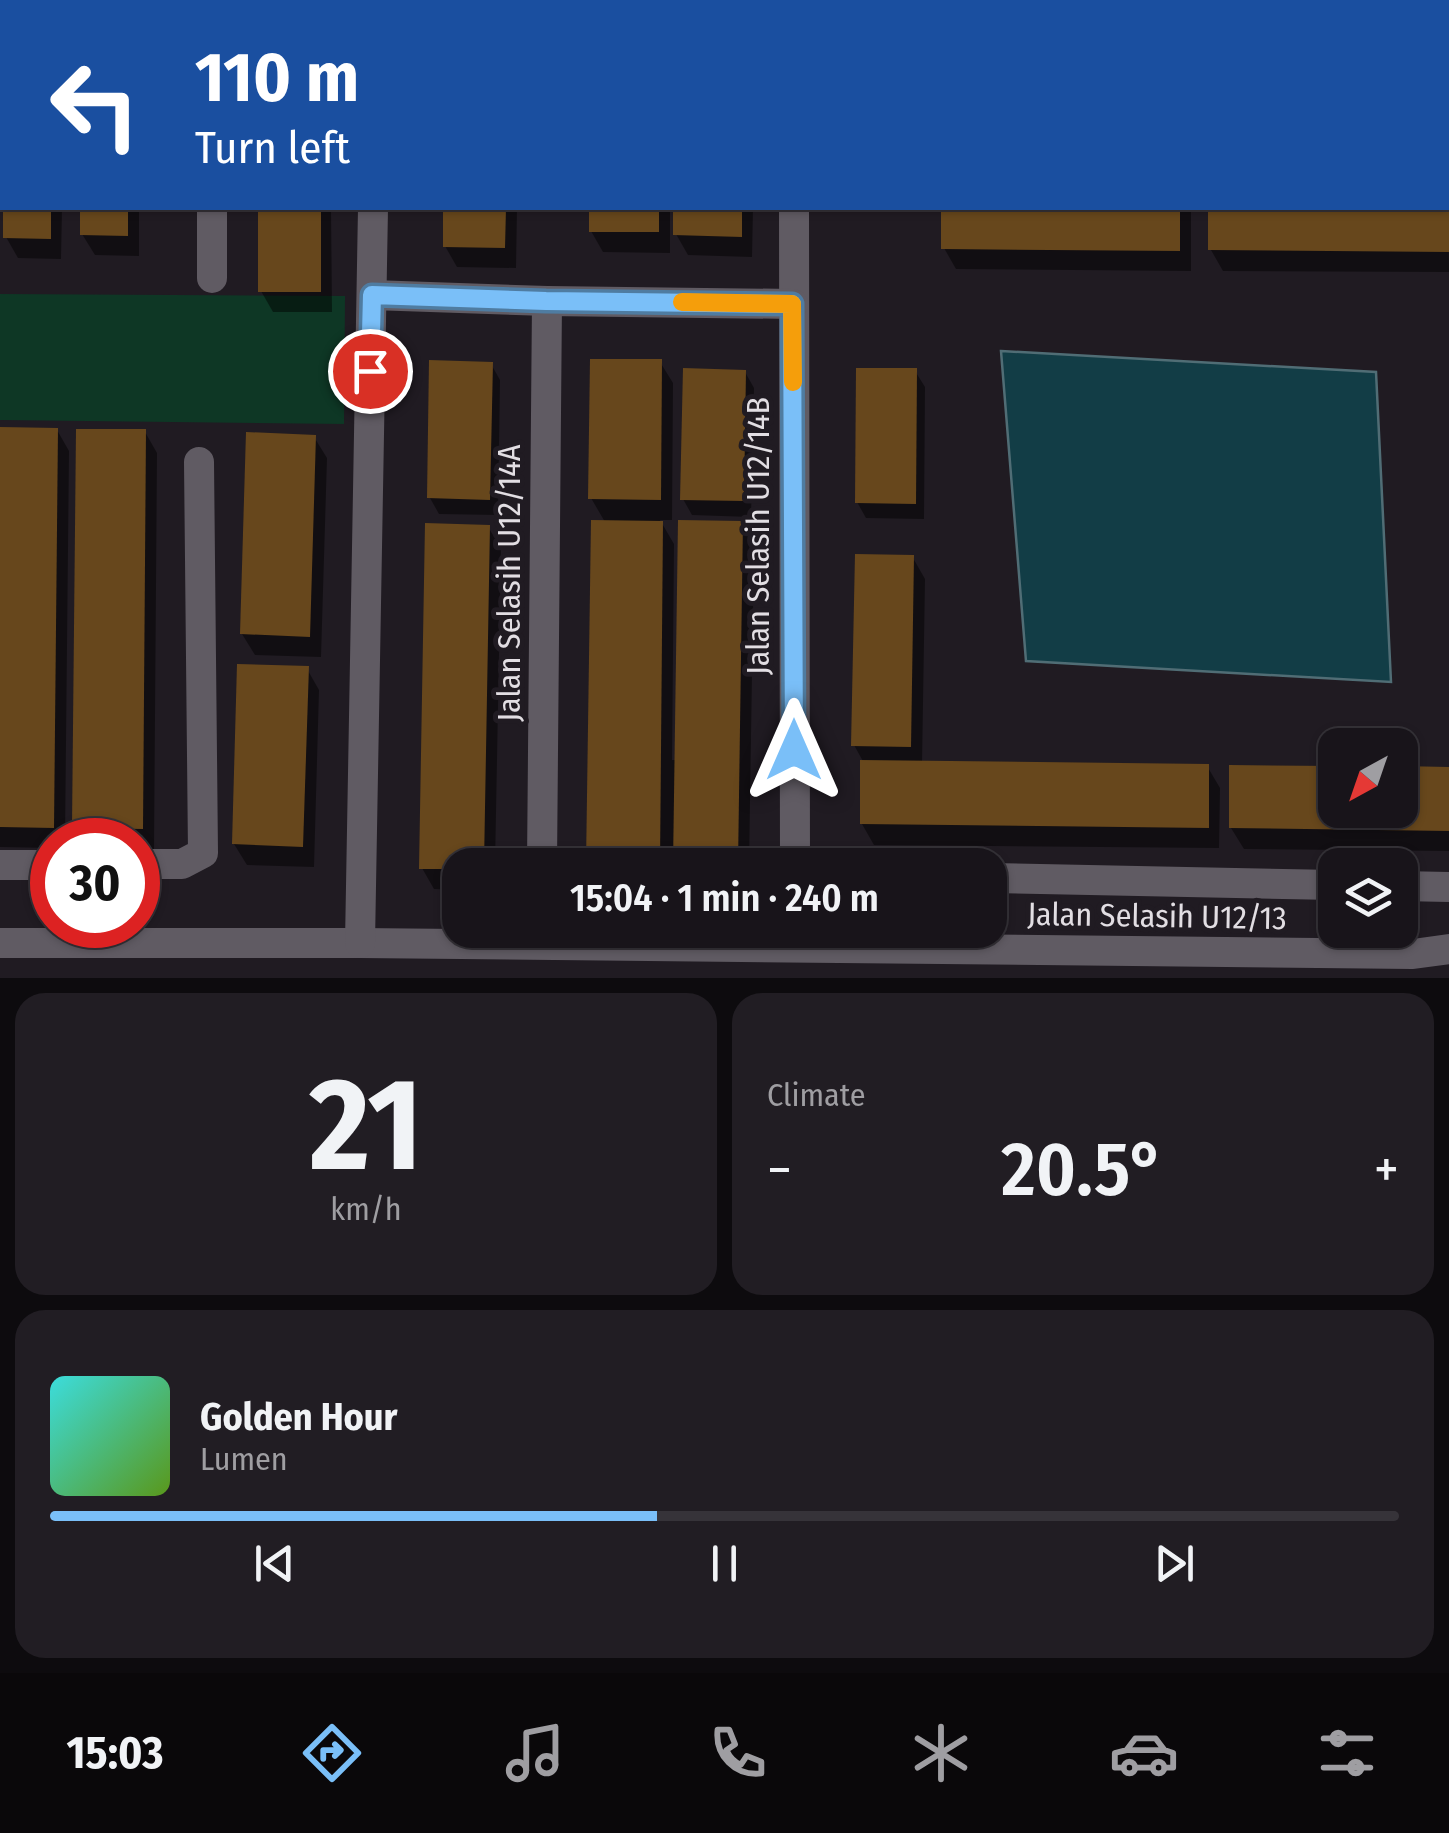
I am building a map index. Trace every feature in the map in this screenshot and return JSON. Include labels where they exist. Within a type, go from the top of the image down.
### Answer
[{"type":"street","points":[[212,210],[212,278]]},
{"type":"street","points":[[360,943],[372,210]]},
{"type":"street","name":"Jalan Selasih U12/14B","points":[[794,210],[795,848]]},
{"type":"street","points":[[372,295],[792,304]]},
{"type":"street","name":"Jalan Selasih U12/14A","points":[[542,848],[546,301]]},
{"type":"street","points":[[160,864],[182,864],[203,853],[199,462]]},
{"type":"street","points":[[0,865],[30,864]]},
{"type":"street","points":[[1007,878],[1318,885]]},
{"type":"street","points":[[1418,887],[1449,888]]},
{"type":"street","name":"Jalan Selasih U12/13","points":[[0,944],[442,942]]},
{"type":"street","name":"Jalan Selasih U12/13","points":[[1007,944],[1413,954],[1449,949]]},
{"type":"street","name":"Jalan Selasih U12/13","points":[[1413,954],[1449,961]]},
{"type":"green space","points":[[0,294],[345,296],[344,424],[0,420]]},
{"type":"water","points":[[1001,351],[1376,372],[1391,682],[1026,661]]},
{"type":"building","points":[[3,210],[51,210],[51,239],[3,238]]},
{"type":"building","points":[[80,210],[128,210],[128,236],[80,235]]},
{"type":"building","points":[[258,210],[321,210],[321,292],[258,292]]},
{"type":"building","points":[[443,210],[506,210],[505,248],[443,247]]},
{"type":"building","points":[[589,210],[659,210],[659,232],[589,232]]},
{"type":"building","points":[[673,210],[742,210],[742,237],[673,235]]},
{"type":"building","points":[[941,210],[1180,210],[1180,251],[941,249]]},
{"type":"building","points":[[1208,210],[1449,210],[1449,252],[1208,250]]},
{"type":"building","points":[[590,359],[662,359],[661,500],[588,499]]},
{"type":"building","points":[[429,360],[493,362],[490,500],[427,498]]},
{"type":"building","points":[[683,368],[746,370],[744,501],[680,500]]},
{"type":"building","points":[[856,368],[917,368],[916,504],[855,503]]},
{"type":"building","points":[[0,427],[58,428],[54,818],[30,818],[30,828],[0,827]]},
{"type":"building","points":[[76,429],[146,429],[143,818],[72,818]]},
{"type":"building","points":[[246,432],[316,435],[310,637],[240,634]]},
{"type":"building","points":[[591,520],[663,521],[660,848],[586,848]]},
{"type":"building","points":[[678,520],[743,521],[738,848],[673,848]]},
{"type":"building","points":[[425,523],[490,525],[484,848],[442,848],[442,869],[419,869]]},
{"type":"building","points":[[855,554],[914,555],[911,747],[851,746]]},
{"type":"building","points":[[237,664],[309,666],[303,847],[232,844]]},
{"type":"building","points":[[860,760],[1209,764],[1209,828],[860,824]]},
{"type":"building","points":[[1229,765],[1318,766],[1318,828],[1418,828],[1418,766],[1449,767],[1449,831],[1229,828]]},
{"type":"slow traffic","points":[[682,302],[792,304],[793,382]]},
{"type":"route","points":[[370,371],[372,295],[792,304],[794,750]]}]
